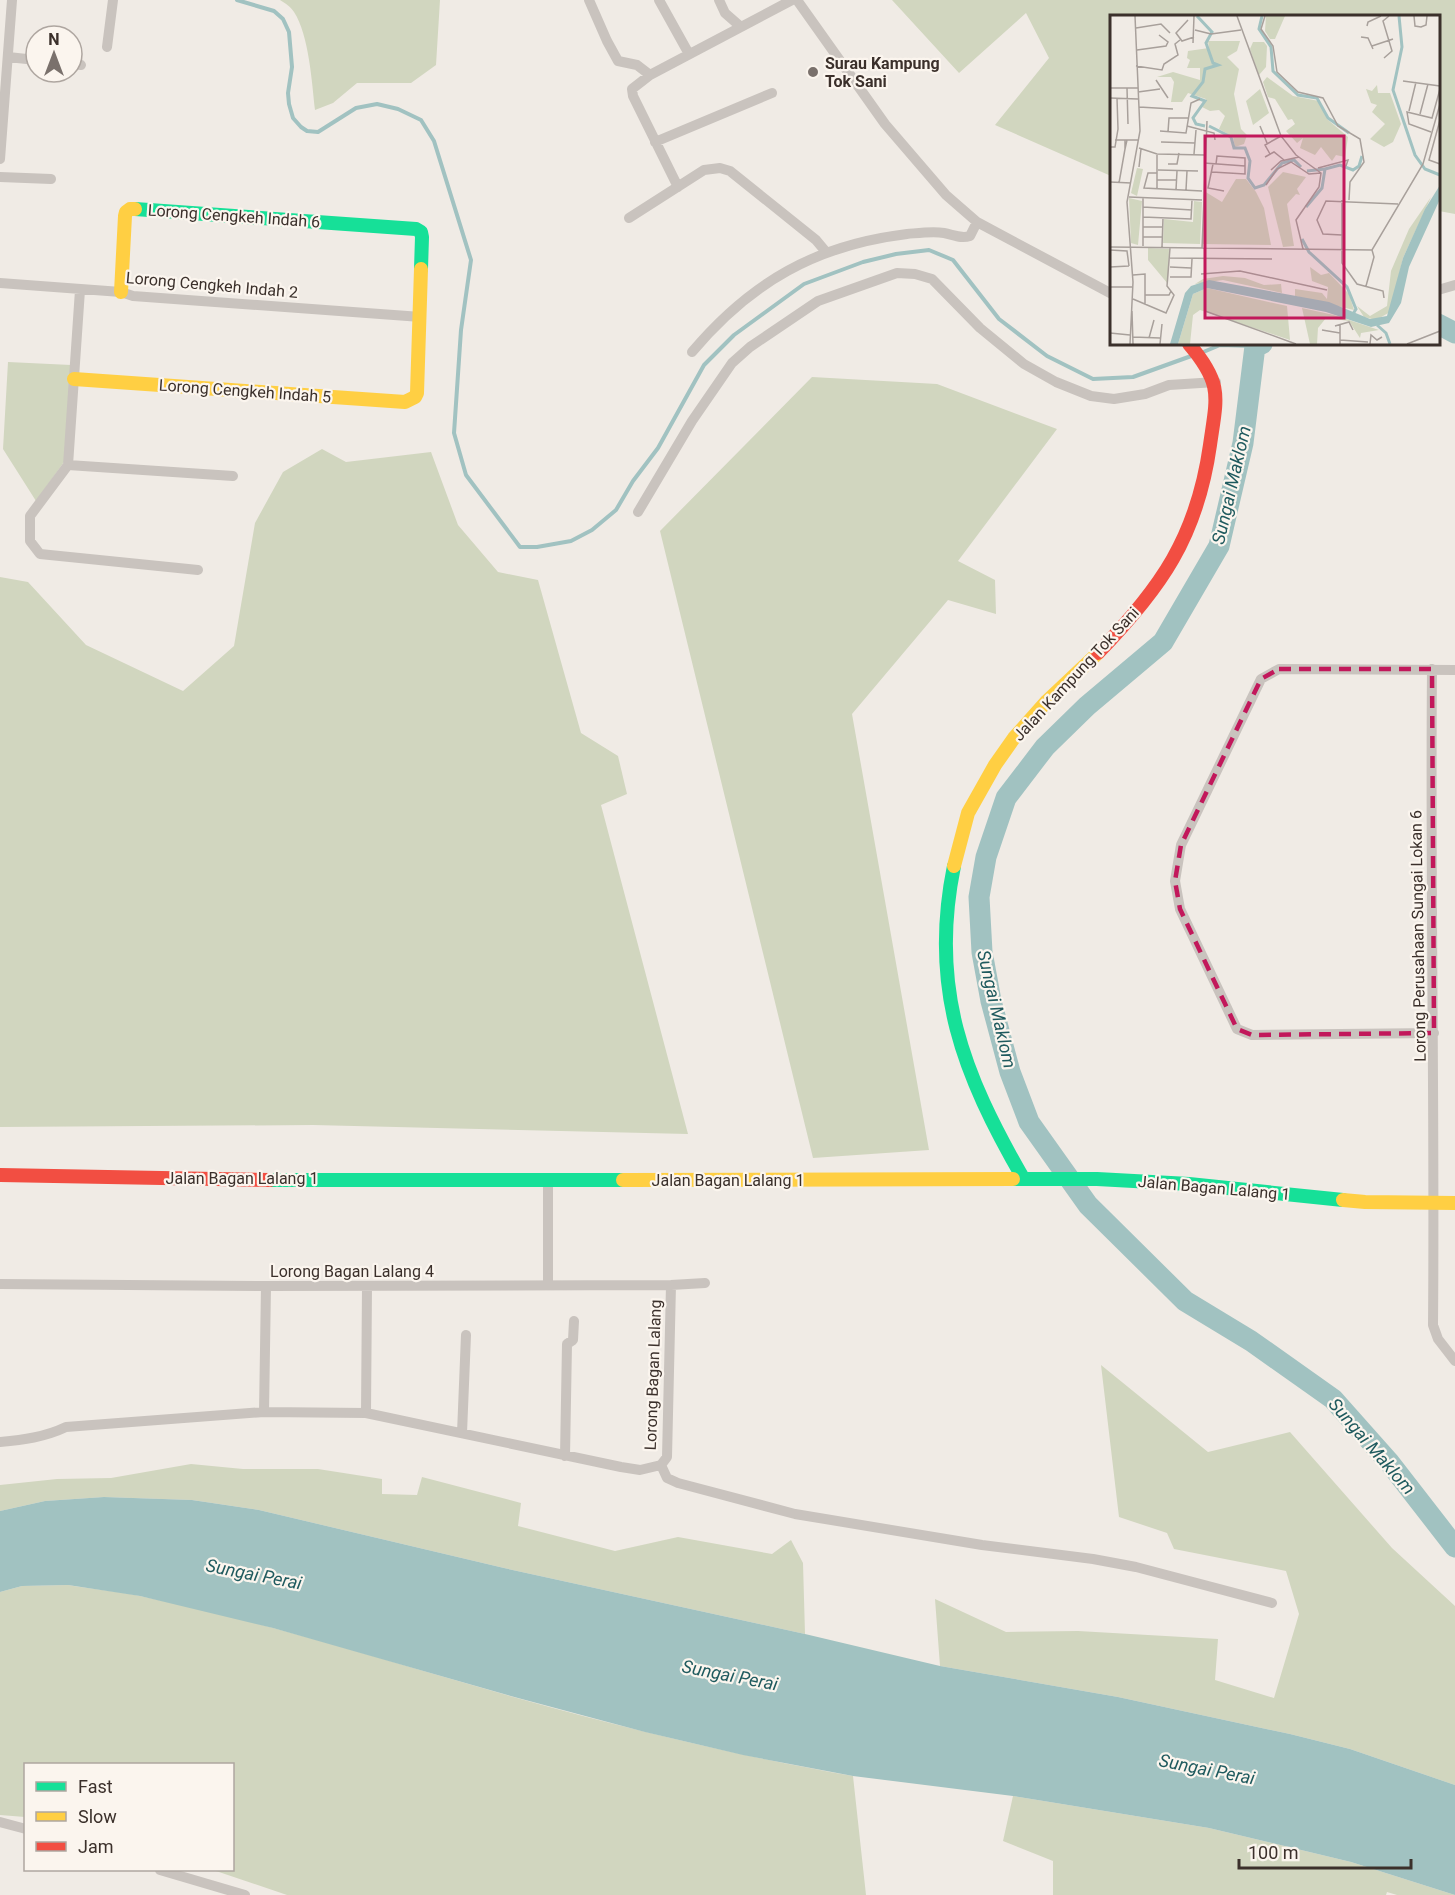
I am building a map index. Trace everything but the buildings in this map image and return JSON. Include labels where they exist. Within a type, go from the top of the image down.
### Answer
[{"type":"street","points":[[0,159],[12,0]]},
{"type":"street","points":[[107,47],[113,0]]},
{"type":"street","points":[[589,0],[618,61],[637,65],[650,75]]},
{"type":"street","points":[[659,0],[689,54]]},
{"type":"street","points":[[719,0],[725,13],[741,27]]},
{"type":"street","points":[[678,187],[633,96],[632,89],[650,75],[792,0]]},
{"type":"street","points":[[797,0],[885,124],[946,195],[977,222],[1110,293]]},
{"type":"street","points":[[8,57],[24,59]]},
{"type":"street","points":[[655,142],[772,93]]},
{"type":"street","points":[[629,218],[704,170],[720,168],[730,171],[816,240],[826,252]]},
{"type":"street","points":[[0,177],[51,179]]},
{"type":"street","name":"Lorong Cengkeh Indah 6","points":[[121,292],[125,216],[130,209],[406,227],[421,232],[421,317]]},
{"type":"street","points":[[692,352],[715,324],[736,305],[798,264],[826,252],[884,237],[915,233],[943,233],[963,238],[970,236],[977,222]]},
{"type":"street","points":[[638,512],[692,421],[732,363],[750,347],[818,301],[897,273],[915,274],[932,279],[980,328],[1024,364],[1056,382],[1091,396],[1113,399],[1145,394],[1169,385],[1213,376],[1190,345]]},
{"type":"street","name":"Lorong Cengkeh Indah 2","points":[[0,283],[121,292],[133,296],[421,317]]},
{"type":"street","points":[[1440,289],[1455,285]]},
{"type":"street","points":[[80,290],[68,465],[30,516],[30,541],[40,554],[198,570]]},
{"type":"street","name":"Lorong Cengkeh Indah 5","points":[[74,379],[405,402],[415,397],[419,388],[421,317]]},
{"type":"street","name":"Jalan Kampung Tok Sani","points":[[1026,1178],[1004,1148],[964,1055],[951,1015],[943,943],[949,880],[968,810],[995,763],[1048,700],[1082,670],[1127,623],[1168,567],[1189,531],[1203,484],[1217,395],[1213,376]]},
{"type":"street","points":[[68,465],[233,476]]},
{"type":"street","points":[[1434,1033],[1252,1035],[1237,1029],[1180,909],[1175,881],[1181,845],[1261,679],[1280,669],[1455,670]]},
{"type":"street","name":"Lorong Perusahaan Sungai Lokan 6","points":[[1432,669],[1433,1325],[1438,1339],[1455,1361]]},
{"type":"street","name":"Jalan Bagan Lalang 1","points":[[0,1175],[264,1179],[1096,1179],[1189,1184],[1365,1202],[1455,1203]]},
{"type":"street","points":[[548,1180],[548,1284]]},
{"type":"street","name":"Lorong Bagan Lalang 4","points":[[0,1284],[367,1286],[705,1283]]},
{"type":"street","name":"Lorong Bagan Lalang","points":[[661,1465],[667,1457],[671,1285]]},
{"type":"street","points":[[264,1412],[266,1286]]},
{"type":"street","points":[[366,1413],[367,1286]]},
{"type":"street","points":[[565,1456],[567,1344],[573,1340],[574,1321]]},
{"type":"street","points":[[462,1433],[465,1335]]},
{"type":"street","points":[[0,1442],[41,1436],[66,1427],[264,1412],[366,1413],[640,1470],[661,1465],[667,1478],[678,1483],[795,1514],[982,1545],[1093,1559],[1147,1570],[1272,1603]]},
{"type":"street","points":[[0,1822],[24,1828]]},
{"type":"street","points":[[167,1871],[245,1895]]},
{"type":"highlighted area","points":[[1279,669],[1432,669],[1434,1033],[1252,1035],[1237,1029],[1180,909],[1175,881],[1181,845],[1261,679]]},
{"type":"green space","points":[[280,0],[440,0],[436,65],[411,83],[357,83],[333,103],[315,110],[303,33],[293,10]]},
{"type":"green space","points":[[892,0],[1455,0],[1455,214],[1440,211],[1440,15],[1110,15],[1110,176],[995,125],[1049,58],[1026,13],[959,73]]},
{"type":"green space","points":[[8,362],[71,365],[64,462],[36,501],[3,449]]},
{"type":"green space","points":[[812,377],[937,384],[1057,429],[958,561],[995,580],[996,614],[948,600],[852,714],[929,1150],[813,1158],[660,531]]},
{"type":"green space","points":[[322,449],[346,462],[431,452],[458,525],[498,572],[538,580],[581,733],[618,756],[627,794],[601,805],[688,1134],[313,1125],[0,1127],[0,577],[28,582],[86,645],[183,691],[234,646],[255,523],[283,472]]},
{"type":"green space","points":[[1101,1365],[1208,1452],[1290,1432],[1392,1548],[1455,1606],[1455,1785],[1350,1749],[1290,1734],[1118,1697],[940,1666],[935,1599],[1006,1632],[1078,1631],[1218,1639],[1215,1680],[1274,1698],[1299,1614],[1286,1571],[1174,1549],[1167,1533],[1119,1517]]},
{"type":"green space","points":[[191,1464],[243,1469],[318,1469],[382,1479],[382,1494],[417,1495],[422,1477],[521,1503],[518,1526],[615,1551],[678,1537],[772,1554],[791,1540],[803,1563],[805,1634],[504,1568],[259,1510],[192,1500],[104,1497],[45,1501],[0,1511],[0,1485],[57,1479],[111,1478]]},
{"type":"green space","points":[[68,1585],[131,1594],[188,1606],[283,1630],[600,1720],[726,1751],[853,1776],[866,1895],[287,1895],[216,1871],[234,1871],[234,1763],[24,1763],[24,1817],[0,1815],[0,1592],[22,1586]]},
{"type":"green space","points":[[1013,1796],[1209,1828],[1351,1862],[1455,1895],[1397,1895],[1387,1892],[1386,1895],[1053,1895],[1053,1861],[1003,1841]]},
{"type":"water","name":"Sungai Perai","points":[[104,1497],[192,1500],[259,1510],[504,1568],[940,1666],[1118,1697],[1350,1749],[1455,1785],[1455,1895],[1351,1862],[1209,1828],[1013,1796],[853,1776],[743,1755],[518,1698],[273,1628],[140,1596],[68,1585],[22,1586],[0,1592],[0,1511],[45,1501]]},
{"type":"waterway","points":[[237,0],[274,11],[283,19],[289,32],[292,67],[288,93],[289,104],[293,118],[301,127],[307,131],[318,132],[356,108],[377,104],[398,109],[421,120],[434,141],[471,260],[461,330],[454,433],[466,475],[520,547],[537,547],[571,541],[592,530],[616,510],[633,481],[658,448],[704,365],[734,335],[804,284],[863,262],[896,254],[929,250],[953,260],[999,319],[1047,356],[1093,379],[1133,377],[1194,355]]},
{"type":"waterway","name":"Sungai Maklom","points":[[1440,325],[1455,333]]},
{"type":"waterway","points":[[1201,353],[1220,345],[1255,346]]},
{"type":"waterway","name":"Sungai Maklom","points":[[1258,345],[1255,346],[1243,443],[1219,546],[1163,642],[1087,706],[1045,747],[1006,798],[986,857],[979,897],[982,952],[991,1001],[1010,1072],[1029,1122],[1088,1205],[1185,1301],[1251,1341],[1333,1399],[1389,1462],[1455,1547]]},
{"type":"traffic: fast","points":[[135,209],[416,229],[421,232],[422,237],[421,269]]},
{"type":"traffic: fast","points":[[954,866],[947,910],[946,952],[949,991],[957,1029],[968,1066],[983,1103],[1023,1178]]},
{"type":"traffic: fast","points":[[1013,1179],[1097,1179],[1189,1184],[1343,1200]]},
{"type":"traffic: fast","points":[[270,1180],[623,1180]]},
{"type":"traffic: slow","points":[[121,292],[125,216],[130,209],[135,209]]},
{"type":"traffic: slow","points":[[74,379],[405,402],[415,397],[417,393],[421,269]]},
{"type":"traffic: slow","points":[[954,866],[968,813],[995,765],[1014,738],[1047,701],[1098,653]]},
{"type":"traffic: slow","points":[[623,1180],[1013,1179]]},
{"type":"traffic: slow","points":[[1343,1200],[1455,1203]]},
{"type":"traffic: jam","points":[[1098,653],[1158,583],[1173,559],[1196,507],[1210,445],[1215,391],[1208,370],[1190,345]]},
{"type":"traffic: jam","points":[[0,1175],[270,1180]]},
{"type":"place","name":"Surau Kampung Tok Sani","points":[[813,72]]}]
